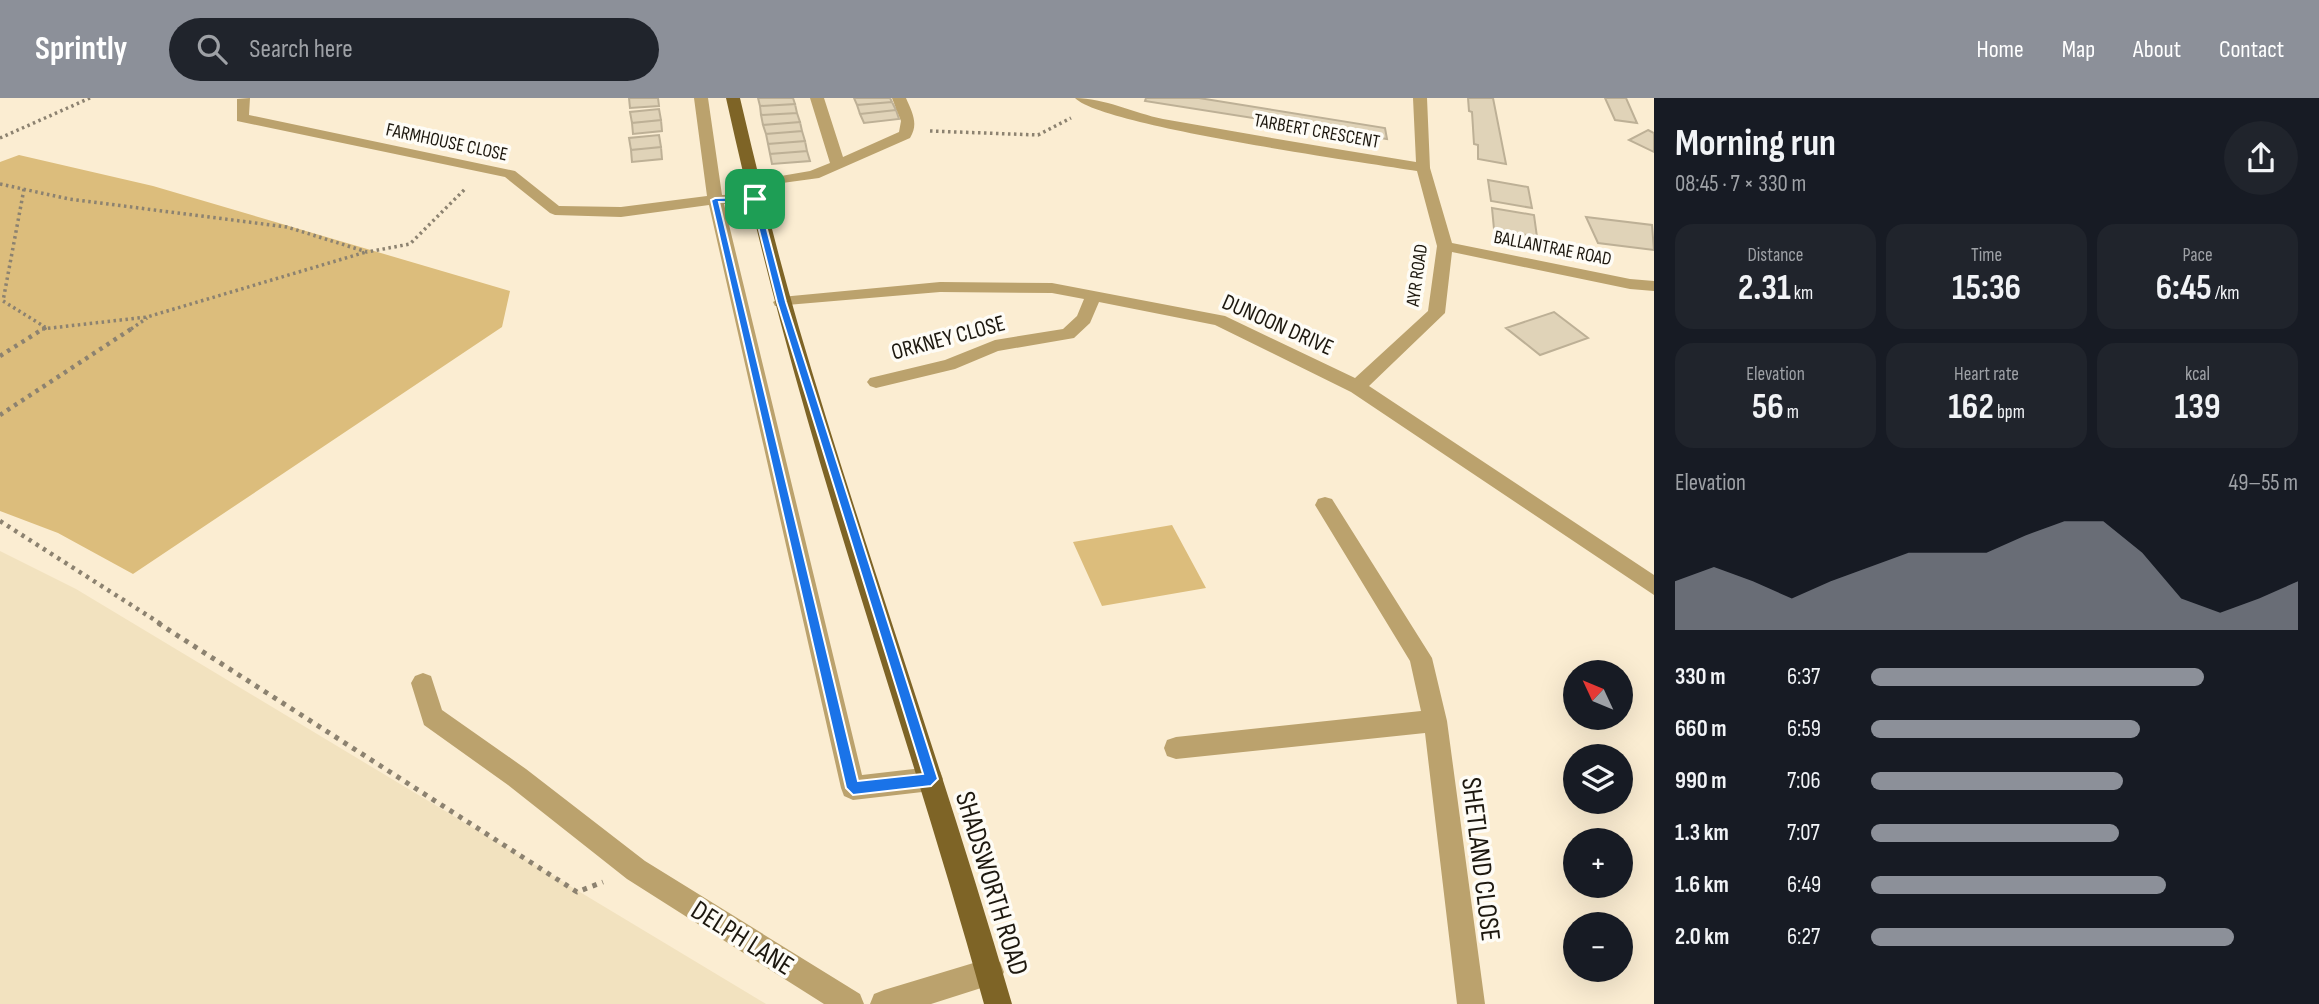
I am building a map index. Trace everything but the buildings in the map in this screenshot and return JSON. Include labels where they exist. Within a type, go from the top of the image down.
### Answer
[{"type":"main road","name":"SHADSWORTH ROAD","points":[[733,98],[781,302],[931,779],[998,1004]]},
{"type":"street","name":"SHADSWORTH ROAD","points":[[701,98],[715,200],[853,788],[931,779]]},
{"type":"street","points":[[817,98],[838,165]]},
{"type":"street","points":[[899,98],[908,122],[908,131]]},
{"type":"street","name":"TARBERT CRESCENT","points":[[1082,98],[1096,106],[1159,122],[1423,167]]},
{"type":"street","name":"AYR ROAD","points":[[1357,387],[1436,313],[1445,246],[1423,167],[1420,98]]},
{"type":"street","name":"FARMHOUSE CLOSE","points":[[244,99],[242,118],[510,174],[555,210],[621,212],[715,200],[753,192],[814,175],[905,135],[908,131]]},
{"type":"street","name":"BALLANTRAE ROAD","points":[[1445,246],[1630,284],[1654,286]]},
{"type":"street","name":"DUNOON DRIVE","points":[[781,302],[940,287],[1052,288],[1219,320],[1357,387],[1654,586]]},
{"type":"street","name":"ORKNEY CLOSE","points":[[876,382],[949,365],[995,346],[1068,334],[1084,319],[1094,295]]},
{"type":"street","name":"SHETLAND CLOSE","points":[[1325,505],[1420,658],[1435,721],[1471,1004]]},
{"type":"street","name":"DELPH LANE","points":[[423,683],[432,718],[517,777],[636,870],[850,1004]]},
{"type":"street","points":[[1176,748],[1435,721]]},
{"type":"street","points":[[884,1004],[990,972]]},
{"type":"path","points":[[0,138],[90,98]]},
{"type":"path","points":[[908,131],[1038,135],[1096,106]]},
{"type":"path","points":[[0,356],[45,327],[147,317],[367,252],[410,244],[485,169]]},
{"type":"path","points":[[0,184],[69,199],[287,227],[367,252]]},
{"type":"path","points":[[24,189],[4,301],[45,327]]},
{"type":"path","points":[[0,415],[147,317]]},
{"type":"path","points":[[0,521],[577,892],[636,870]]},
{"type":"shaded area","points":[[19,155],[153,186],[510,291],[502,327],[133,574],[58,533],[0,511],[0,162]]},
{"type":"shaded area","points":[[1172,525],[1206,588],[1102,606],[1073,542]]},
{"type":"shaded area","points":[[0,551],[76,589],[766,1004],[0,1004]]},
{"type":"route","points":[[755,199],[781,302],[931,779],[853,788],[715,200],[755,199]]}]
